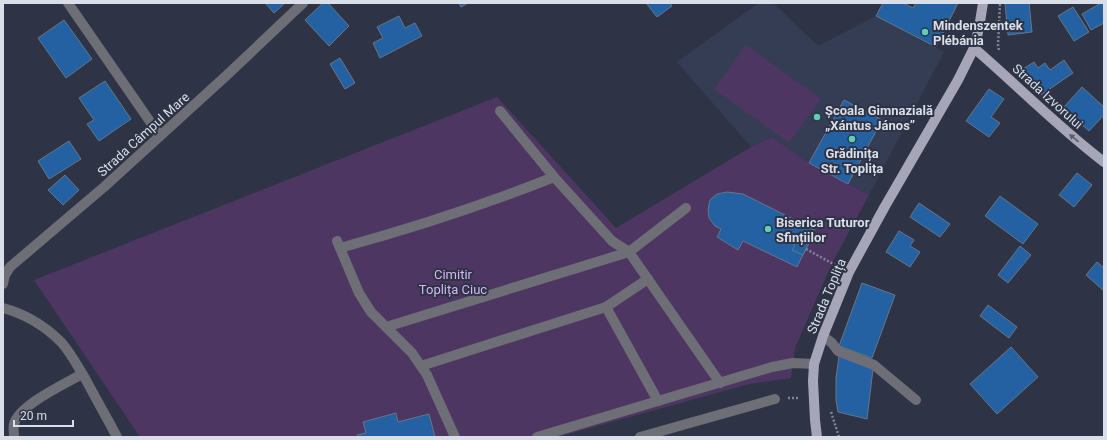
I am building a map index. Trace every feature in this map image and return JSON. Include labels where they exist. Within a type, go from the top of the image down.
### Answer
[{"type":"main road","name":"Strada Toplița","points":[[817,437],[814,397],[814,364],[822,336],[849,272],[880,214],[958,80],[974,48],[983,3]]},
{"type":"main road","name":"Strada Izvorului","points":[[974,48],[1069,134],[1104,162]]},
{"type":"street","points":[[68,3],[160,136]]},
{"type":"street","name":"Strada Câmpul Mare","points":[[3,284],[5,275],[10,266],[104,187],[227,75],[303,3]]},
{"type":"street","points":[[500,111],[554,178],[612,241],[629,252],[720,383]]},
{"type":"street","points":[[455,437],[422,366],[412,352],[371,312],[359,293],[339,244],[404,230],[554,178]]},
{"type":"street","points":[[386,327],[629,252],[686,208]]},
{"type":"street","points":[[422,366],[606,306],[648,279]]},
{"type":"street","points":[[606,306],[658,401]]},
{"type":"street","points":[[3,308],[15,311],[28,317],[48,330],[62,342],[73,358],[117,437]]},
{"type":"street","points":[[822,336],[832,342],[838,350],[874,365],[916,400]]},
{"type":"street","points":[[537,437],[772,367],[793,363],[814,364]]},
{"type":"street","points":[[14,437],[14,424],[21,412],[32,403],[82,374]]},
{"type":"street","points":[[640,437],[775,398]]},
{"type":"path","points":[[1000,3],[998,46],[1000,51]]},
{"type":"path","points":[[806,249],[849,272]]},
{"type":"path","points":[[775,398],[814,397]]},
{"type":"path","points":[[830,409],[840,437]]},
{"type":"shaded area","name":"Școala Gimnazială „Xántus János”","points":[[759,3],[773,3],[818,46],[876,16],[944,52],[869,195],[809,163],[772,137],[751,147],[677,62]]},
{"type":"green space","points":[[746,45],[821,99],[789,143],[714,89]]},
{"type":"green space","name":"Cimitir Toplița Ciuc","points":[[497,97],[616,228],[751,147],[772,137],[809,163],[869,195],[832,263],[795,348],[791,378],[749,384],[558,437],[140,437],[34,280]]},
{"type":"building","points":[[265,3],[285,3],[274,13]]},
{"type":"building","points":[[323,3],[328,3],[349,26],[329,46],[305,20]]},
{"type":"building","points":[[459,3],[468,3],[461,7]]},
{"type":"building","points":[[646,3],[670,3],[672,6],[657,17]]},
{"type":"building","name":"Mindenszentek Plébánia","points":[[883,3],[903,3],[913,8],[916,3],[958,3],[936,47],[876,16]]},
{"type":"building","points":[[1005,3],[1029,3],[1032,32],[1008,35]]},
{"type":"building","points":[[1101,3],[1104,3],[1104,23],[1091,30],[1082,14]]},
{"type":"building","points":[[1073,7],[1089,32],[1074,41],[1058,16]]},
{"type":"building","points":[[399,16],[405,28],[415,23],[422,36],[380,58],[373,43],[383,38],[377,27]]},
{"type":"building","points":[[64,20],[92,59],[66,78],[38,38]]},
{"type":"building","points":[[340,58],[355,83],[345,89],[330,64]]},
{"type":"building","points":[[1064,60],[1073,73],[1041,95],[1023,69],[1034,62],[1038,68],[1045,63],[1050,70]]},
{"type":"building","points":[[105,81],[131,119],[99,141],[87,124],[94,120],[79,98]]},
{"type":"building","points":[[1082,87],[1104,107],[1104,115],[1089,131],[1063,108]]},
{"type":"building","points":[[989,89],[1004,99],[991,117],[1000,123],[989,137],[966,121]]},
{"type":"building","points":[[844,100],[882,120],[848,184],[809,163]]},
{"type":"building","points":[[69,141],[81,159],[49,179],[38,161]]},
{"type":"building","points":[[1077,173],[1092,185],[1074,207],[1059,195]]},
{"type":"building","points":[[65,175],[79,190],[63,205],[48,190]]},
{"type":"building","name":"Biserica Tuturor Sfințiilor","points":[[727,192],[743,194],[815,230],[797,267],[743,241],[738,250],[717,237],[721,229],[715,226],[709,218],[708,210],[710,200],[717,194]]},
{"type":"building","points":[[1000,196],[1038,224],[1023,244],[985,216]]},
{"type":"building","points":[[919,203],[950,224],[940,237],[910,217]]},
{"type":"building","points":[[899,231],[914,240],[910,246],[920,252],[910,267],[886,252]]},
{"type":"building","points":[[798,238],[809,243],[803,255],[792,250]]},
{"type":"building","points":[[1020,246],[1031,255],[1008,283],[998,275]]},
{"type":"building","points":[[1097,262],[1104,268],[1104,291],[1086,275]]},
{"type":"building","points":[[862,283],[895,295],[872,358],[839,346]]},
{"type":"building","points":[[988,305],[1017,327],[1009,338],[980,316]]},
{"type":"building","points":[[1011,347],[1038,377],[997,414],[970,384]]},
{"type":"building","points":[[839,356],[873,369],[867,419],[838,412],[836,400],[836,378]]},
{"type":"building","points":[[396,413],[398,422],[429,414],[435,437],[358,437],[357,435],[366,433],[363,422]]},
{"type":"place","name":"Mindenszentek Plébánia","points":[[925,32]]},
{"type":"place","name":"Școala Gimnazială „Xántus János”","points":[[817,117]]},
{"type":"place","name":"Grădinița Str. Toplița","points":[[852,139]]},
{"type":"place","name":"Biserica Tuturor Sfințiilor","points":[[768,229]]}]
